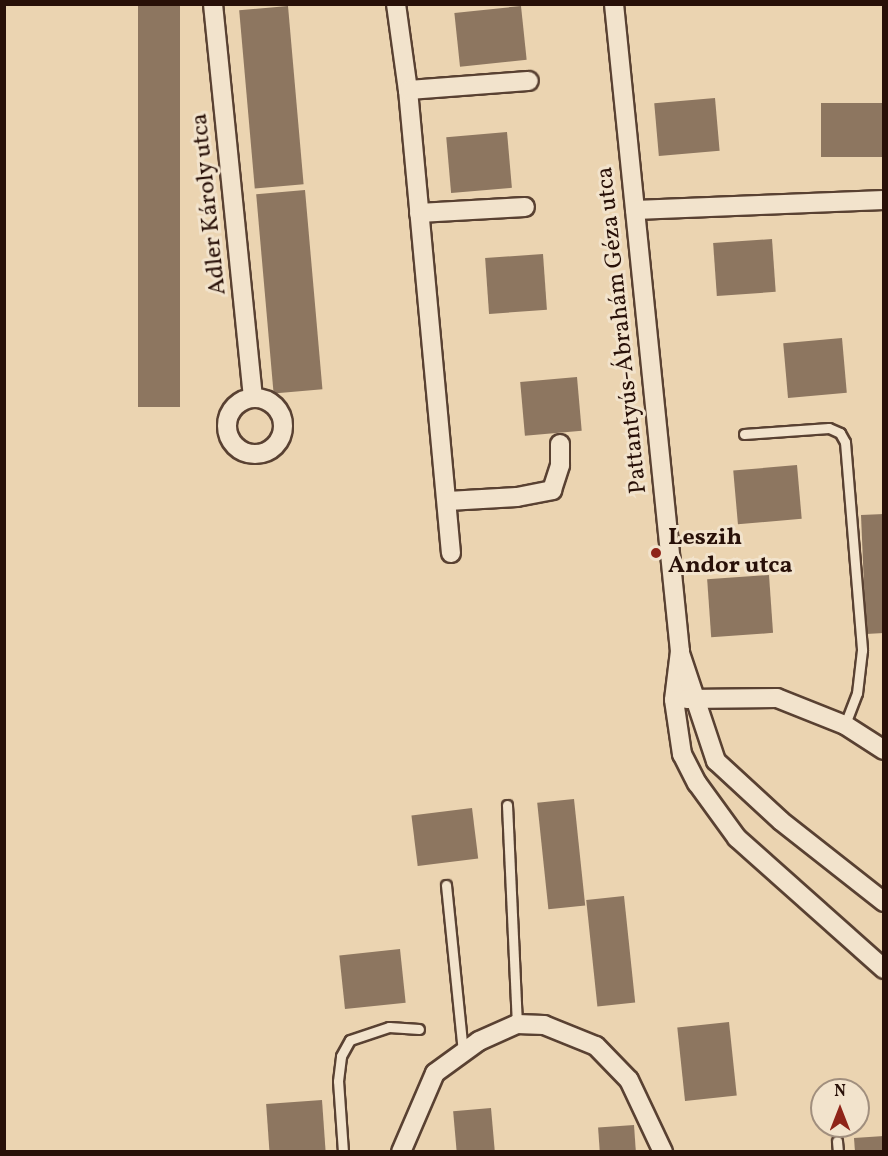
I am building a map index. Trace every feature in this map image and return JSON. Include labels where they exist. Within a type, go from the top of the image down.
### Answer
[{"type":"street","name":"Adler Károly utca","points":[[213,4],[254,398]]},
{"type":"street","points":[[396,4],[408,90],[448,501],[451,553]]},
{"type":"street","name":"Pattantyús-Ábrahám Géza utca","points":[[614,4],[680,651]]},
{"type":"street","points":[[408,90],[529,81]]},
{"type":"street","points":[[635,210],[884,200]]},
{"type":"street","points":[[419,213],[525,207]]},
{"type":"street","points":[[448,501],[517,497],[552,490],[560,465],[560,444]]},
{"type":"street","points":[[680,651],[698,698],[706,738],[716,761],[781,821],[884,902]]},
{"type":"street","points":[[680,651],[674,700],[682,754],[697,783],[737,838],[884,969]]},
{"type":"street","points":[[674,700],[777,698],[845,725],[884,750]]},
{"type":"street","points":[[401,1152],[435,1073],[479,1041],[517,1024],[544,1025],[596,1046],[629,1080],[663,1152]]},
{"type":"lane","points":[[744,434],[829,428],[840,433],[845,442],[862,650],[857,693],[845,725]]},
{"type":"lane","points":[[507,805],[517,1024]]},
{"type":"lane","points":[[446,885],[464,1054]]},
{"type":"lane","points":[[343,1152],[338,1081],[341,1056],[350,1040],[389,1027],[419,1029]]},
{"type":"building","points":[[138,5],[180,5],[180,407],[138,407]]},
{"type":"building","points":[[288,6],[304,184],[255,189],[239,10]]},
{"type":"building","points":[[521,6],[527,60],[460,67],[454,13]]},
{"type":"building","points":[[715,98],[720,151],[659,156],[654,103]]},
{"type":"building","points":[[821,103],[884,103],[884,157],[821,157]]},
{"type":"building","points":[[507,132],[512,188],[451,193],[446,137]]},
{"type":"building","points":[[305,190],[322,389],[274,394],[256,194]]},
{"type":"building","points":[[772,239],[776,292],[717,296],[713,243]]},
{"type":"building","points":[[543,254],[547,310],[489,314],[485,258]]},
{"type":"building","points":[[842,338],[847,393],[788,398],[783,343]]},
{"type":"building","points":[[577,377],[582,431],[525,436],[520,382]]},
{"type":"building","points":[[797,465],[802,519],[738,524],[733,471]]},
{"type":"building","points":[[884,514],[884,633],[866,634],[861,515]]},
{"type":"building","points":[[769,575],[773,633],[711,637],[707,579]]},
{"type":"building","points":[[574,799],[585,905],[548,909],[537,803]]},
{"type":"building","points":[[472,808],[478,859],[418,866],[411,815]]},
{"type":"building","points":[[624,896],[635,1002],[597,1006],[586,900]]},
{"type":"building","points":[[400,949],[406,1003],[345,1009],[339,955]]},
{"type":"building","points":[[729,1022],[737,1096],[685,1101],[677,1027]]},
{"type":"building","points":[[322,1100],[326,1152],[269,1152],[266,1104]]},
{"type":"building","points":[[491,1108],[495,1152],[457,1152],[453,1111]]},
{"type":"building","points":[[634,1125],[636,1152],[600,1152],[598,1128]]},
{"type":"building","points":[[884,1136],[884,1152],[855,1152],[854,1138]]},
{"type":"place","name":"Leszih Andor utca","points":[[656,553]]}]
